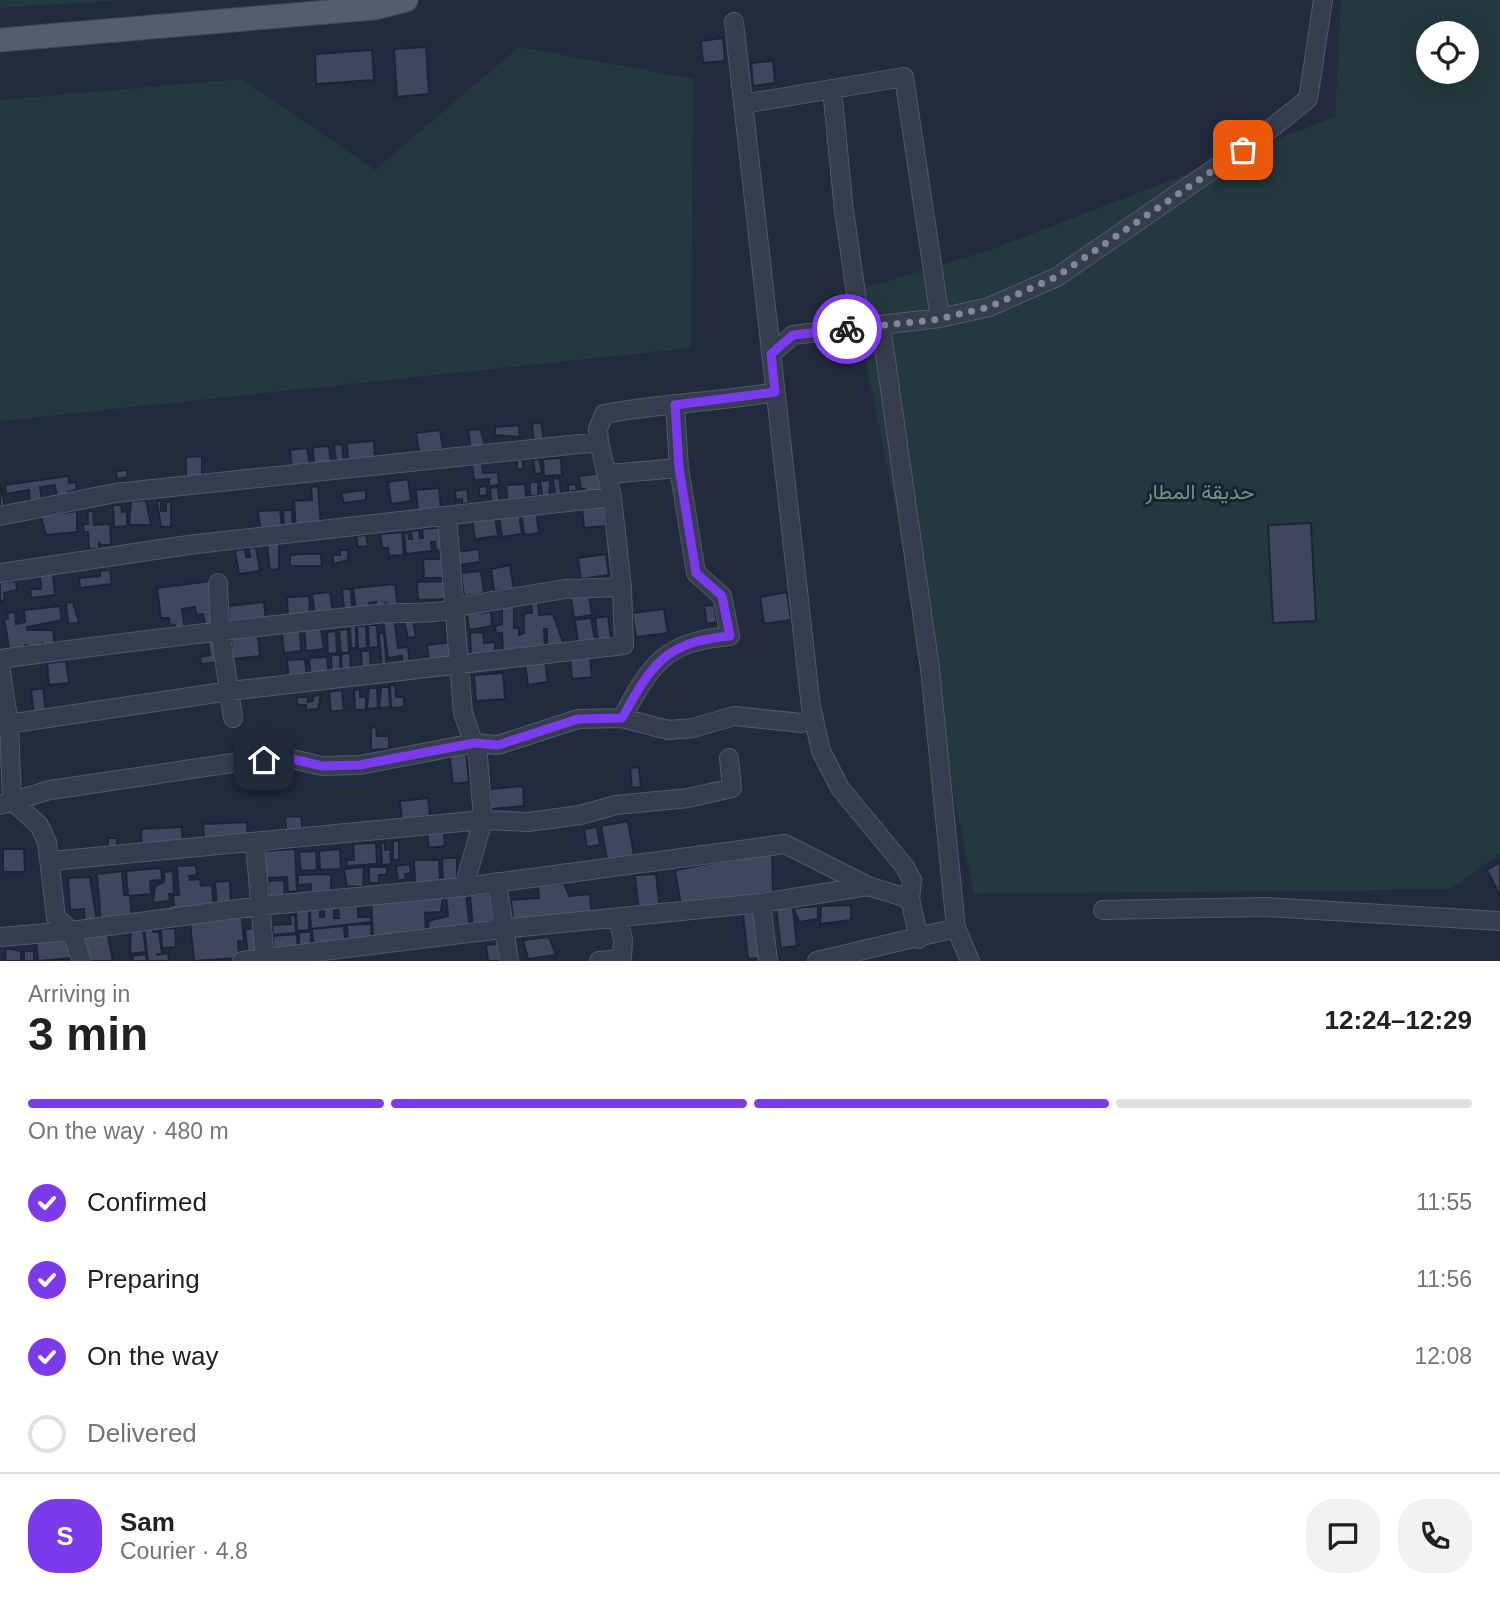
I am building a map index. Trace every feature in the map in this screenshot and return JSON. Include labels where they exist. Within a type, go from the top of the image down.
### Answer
[{"type":"main road","points":[[0,40],[374,8],[406,0]]},
{"type":"street","points":[[771,354],[793,335],[940,318],[989,307],[1056,277],[1264,135],[1308,99],[1323,0]]},
{"type":"street","points":[[734,22],[814,718],[821,751],[840,788],[905,867],[912,880],[910,899],[919,939]]},
{"type":"street","points":[[743,104],[904,77],[940,318]]},
{"type":"street","points":[[832,89],[844,211],[861,328]]},
{"type":"street","points":[[881,326],[930,669],[954,886],[956,928],[970,961]]},
{"type":"street","points":[[4,725],[230,691],[624,645],[622,587],[612,498],[599,442],[598,429],[604,414],[775,392]]},
{"type":"street","points":[[622,718],[646,673],[670,651],[708,638],[730,636],[722,596],[696,573],[679,468],[675,405]]},
{"type":"street","points":[[0,516],[115,493],[599,442]]},
{"type":"street","points":[[608,474],[679,468]]},
{"type":"street","points":[[0,573],[188,545],[612,498]]},
{"type":"street","points":[[447,517],[463,713],[474,743],[483,820],[464,887]]},
{"type":"street","points":[[218,583],[220,630],[233,718]]},
{"type":"street","points":[[0,659],[220,630],[408,610],[449,612],[456,607],[565,589],[622,587]]},
{"type":"street","points":[[0,665],[6,803]]},
{"type":"street","points":[[6,803],[50,790],[239,762],[288,758],[322,766],[360,765],[474,743],[498,745],[578,719],[622,718],[668,730],[693,728],[734,716],[801,723],[814,718]]},
{"type":"street","points":[[480,778],[498,745]]},
{"type":"street","points":[[51,861],[255,844],[483,820],[528,822],[580,815],[616,805],[688,798],[732,788],[729,758]]},
{"type":"street","points":[[6,803],[38,825],[47,842],[56,916],[71,931],[82,961]]},
{"type":"street","points":[[255,844],[265,959]]},
{"type":"street","points":[[0,937],[71,931],[260,905],[464,887],[785,844],[868,886],[910,899]]},
{"type":"street","points":[[497,882],[502,929],[509,961]]},
{"type":"street","points":[[242,961],[502,929],[761,902],[868,886]]},
{"type":"street","points":[[761,902],[768,961]]},
{"type":"street","points":[[1103,910],[1266,907],[1500,921]]},
{"type":"street","points":[[599,961],[622,959],[624,939],[618,919]]},
{"type":"street","points":[[817,961],[919,939],[956,928]]},
{"type":"green space","points":[[0,0],[122,0],[0,8]]},
{"type":"green space","name":"حديقة المطار","points":[[1341,0],[1500,0],[1500,854],[1451,889],[974,894],[852,292],[993,249],[1335,117]]},
{"type":"green space","points":[[519,47],[693,79],[691,348],[0,421],[0,100],[242,79],[375,170]]},
{"type":"building","points":[[723,38],[725,61],[703,63],[701,41]]},
{"type":"building","points":[[426,47],[429,94],[397,97],[394,49]]},
{"type":"building","points":[[372,50],[374,80],[316,84],[315,54]]},
{"type":"building","points":[[773,61],[775,83],[753,86],[751,63]]},
{"type":"building","points":[[541,422],[544,441],[534,443],[532,424]]},
{"type":"building","points":[[519,425],[520,437],[495,435],[495,427]]},
{"type":"building","points":[[480,429],[486,448],[471,450],[468,430]]},
{"type":"building","points":[[440,430],[443,449],[419,452],[416,433]]},
{"type":"building","points":[[374,441],[375,458],[348,460],[347,443]]},
{"type":"building","points":[[342,444],[344,462],[336,462],[334,445]]},
{"type":"building","points":[[329,446],[331,464],[314,465],[313,447]]},
{"type":"building","points":[[307,448],[310,465],[292,468],[290,450]]},
{"type":"building","points":[[202,456],[202,479],[186,479],[186,457]]},
{"type":"building","points":[[561,458],[562,475],[544,476],[543,459]]},
{"type":"building","points":[[539,459],[542,473],[535,474],[533,460]]},
{"type":"building","points":[[517,460],[523,460],[523,469],[517,469]]},
{"type":"building","points":[[472,464],[482,464],[483,473],[498,472],[499,485],[489,486],[489,479],[474,480]]},
{"type":"building","points":[[127,470],[128,477],[117,479],[116,471]]},
{"type":"building","points":[[601,473],[603,494],[586,496],[585,489],[581,489],[579,476]]},
{"type":"building","points":[[68,476],[69,483],[76,482],[77,490],[68,492],[68,496],[57,498],[55,485],[40,487],[42,499],[30,501],[29,490],[6,494],[5,485]]},
{"type":"building","points":[[559,478],[562,498],[556,499],[553,479]]},
{"type":"building","points":[[408,479],[411,501],[391,504],[388,482]]},
{"type":"building","points":[[550,480],[549,501],[543,502],[540,481]]},
{"type":"building","points":[[530,482],[538,482],[538,496],[530,496]]},
{"type":"building","points":[[525,484],[527,505],[508,506],[506,485]]},
{"type":"building","points":[[576,484],[577,491],[572,491],[572,497],[569,497],[568,485]]},
{"type":"building","points":[[0,486],[5,506],[0,506]]},
{"type":"building","points":[[318,486],[321,528],[296,529],[294,501],[312,500],[311,487]]},
{"type":"building","points":[[487,486],[487,495],[479,496],[479,487]]},
{"type":"building","points":[[498,487],[500,508],[492,508],[490,488]]},
{"type":"building","points":[[439,488],[441,510],[418,513],[416,490]]},
{"type":"building","points":[[467,489],[469,503],[462,504],[462,499],[456,500],[455,491]]},
{"type":"building","points":[[366,490],[366,500],[344,503],[341,493]]},
{"type":"building","points":[[146,500],[151,525],[129,525],[131,501]]},
{"type":"building","points":[[157,501],[161,501],[161,511],[166,511],[166,502],[171,502],[171,527],[161,527]]},
{"type":"building","points":[[113,505],[121,505],[122,512],[127,511],[127,526],[114,527]]},
{"type":"building","points":[[604,506],[606,526],[584,528],[582,509]]},
{"type":"building","points":[[280,510],[282,528],[260,528],[258,511]]},
{"type":"building","points":[[283,510],[292,510],[293,530],[284,530]]},
{"type":"building","points":[[536,510],[539,533],[524,535],[521,512]]},
{"type":"building","points":[[77,511],[77,532],[46,535],[41,516]]},
{"type":"building","points":[[88,511],[93,511],[94,525],[110,524],[111,545],[100,545],[99,542],[99,549],[89,549],[88,532],[84,532],[83,524],[88,524]]},
{"type":"building","points":[[519,512],[522,534],[502,537],[499,515]]},
{"type":"building","points":[[495,515],[498,536],[475,539],[472,517]]},
{"type":"building","points":[[1311,523],[1316,621],[1273,623],[1268,525]]},
{"type":"building","points":[[444,527],[446,549],[436,551],[435,542],[431,542],[432,551],[406,554],[404,533],[408,533],[409,539],[412,539],[411,531],[419,530],[420,538],[423,538],[422,529]]},
{"type":"building","points":[[402,532],[404,555],[389,556],[388,548],[382,548],[380,534]]},
{"type":"building","points":[[366,535],[368,546],[358,547],[356,536]]},
{"type":"building","points":[[279,543],[279,569],[270,570],[267,544]]},
{"type":"building","points":[[256,547],[260,571],[239,574],[235,550],[245,549],[246,557],[250,557],[248,548]]},
{"type":"building","points":[[479,549],[480,562],[458,565],[456,552]]},
{"type":"building","points":[[340,550],[348,550],[348,560],[333,564],[333,555],[340,555]]},
{"type":"building","points":[[321,554],[322,566],[290,566],[290,555]]},
{"type":"building","points":[[606,554],[609,575],[581,579],[578,558]]},
{"type":"building","points":[[423,559],[446,559],[446,578],[424,578]]},
{"type":"building","points":[[510,565],[514,589],[494,591],[491,569]]},
{"type":"building","points":[[110,570],[112,584],[80,588],[79,578],[100,576],[100,571]]},
{"type":"building","points":[[481,571],[484,593],[464,596],[461,573]]},
{"type":"building","points":[[53,574],[55,595],[31,598],[30,589],[41,589],[40,575]]},
{"type":"building","points":[[16,581],[17,590],[4,593],[5,599],[0,602],[0,582]]},
{"type":"building","points":[[211,581],[217,626],[206,628],[203,614],[196,615],[195,607],[182,609],[185,631],[176,632],[175,625],[170,626],[169,618],[161,618],[157,588]]},
{"type":"building","points":[[448,581],[449,599],[418,600],[417,582]]},
{"type":"building","points":[[395,584],[398,607],[385,603],[386,609],[376,610],[376,602],[369,603],[370,610],[356,611],[353,588]]},
{"type":"building","points":[[342,589],[351,589],[352,609],[344,610]]},
{"type":"building","points":[[330,592],[333,613],[315,616],[312,594]]},
{"type":"building","points":[[787,592],[791,620],[764,624],[760,597]]},
{"type":"building","points":[[589,594],[592,615],[574,618],[571,597]]},
{"type":"building","points":[[309,596],[310,618],[288,619],[287,597]]},
{"type":"building","points":[[73,602],[79,623],[68,624],[66,603]]},
{"type":"building","points":[[264,602],[266,621],[230,625],[228,606]]},
{"type":"building","points":[[531,603],[538,603],[539,615],[553,614],[565,648],[547,648],[547,629],[544,629],[545,650],[503,652],[502,633],[496,633],[495,626],[502,624],[502,606],[514,607],[514,628],[519,628],[519,635],[524,633],[524,613],[532,613]]},
{"type":"building","points":[[714,605],[717,622],[707,624],[704,606]]},
{"type":"building","points":[[60,606],[62,620],[27,627],[27,630],[53,630],[55,648],[42,643],[43,649],[28,651],[25,645],[24,651],[10,653],[4,619],[8,619],[7,613],[15,612],[16,624],[25,622],[24,610]]},
{"type":"building","points":[[664,609],[668,633],[636,637],[632,613]]},
{"type":"building","points":[[491,612],[492,626],[469,630],[467,613]]},
{"type":"building","points":[[394,616],[398,648],[408,647],[410,667],[403,668],[402,656],[388,658],[383,618]]},
{"type":"building","points":[[608,616],[611,638],[598,640],[595,618]]},
{"type":"building","points":[[591,618],[595,640],[578,643],[575,620]]},
{"type":"building","points":[[413,620],[416,637],[408,638],[404,621]]},
{"type":"building","points":[[368,625],[377,625],[378,647],[369,648]]},
{"type":"building","points":[[350,626],[356,626],[356,648],[351,648]]},
{"type":"building","points":[[357,626],[366,626],[367,648],[358,649]]},
{"type":"building","points":[[321,628],[324,649],[306,651],[304,629]]},
{"type":"building","points":[[348,629],[349,653],[341,653],[339,630]]},
{"type":"building","points":[[300,630],[301,651],[284,653],[282,632]]},
{"type":"building","points":[[336,631],[337,653],[328,654],[327,632]]},
{"type":"building","points":[[483,632],[484,643],[495,642],[495,655],[471,656],[470,633]]},
{"type":"building","points":[[379,633],[384,633],[387,669],[382,670]]},
{"type":"building","points":[[258,636],[260,656],[233,659],[231,638]]},
{"type":"building","points":[[217,640],[220,662],[201,664],[200,657],[210,655],[208,642]]},
{"type":"building","points":[[453,642],[454,657],[429,660],[427,645]]},
{"type":"building","points":[[361,651],[370,651],[371,673],[362,674]]},
{"type":"building","points":[[350,653],[351,676],[342,676],[341,654]]},
{"type":"building","points":[[331,655],[340,655],[341,677],[332,678]]},
{"type":"building","points":[[327,657],[329,678],[311,680],[309,658]]},
{"type":"building","points":[[590,657],[592,677],[572,679],[570,659]]},
{"type":"building","points":[[305,659],[307,680],[289,682],[287,660]]},
{"type":"building","points":[[66,661],[69,683],[49,685],[47,663]]},
{"type":"building","points":[[545,661],[548,682],[528,685],[525,664]]},
{"type":"building","points":[[503,673],[505,699],[476,701],[474,675]]},
{"type":"building","points":[[390,685],[395,685],[396,697],[404,697],[404,707],[391,708]]},
{"type":"building","points":[[381,687],[389,687],[390,707],[379,708]]},
{"type":"building","points":[[43,688],[46,711],[34,713],[31,690]]},
{"type":"building","points":[[369,688],[377,688],[378,708],[367,709]]},
{"type":"building","points":[[360,689],[360,697],[366,697],[366,710],[355,710],[354,690]]},
{"type":"building","points":[[342,690],[344,710],[331,712],[329,692]]},
{"type":"building","points":[[321,695],[318,709],[306,710],[306,705],[297,705],[297,697],[307,697],[308,702],[313,701],[313,696]]},
{"type":"building","points":[[376,727],[377,736],[389,736],[389,749],[371,750],[371,728]]},
{"type":"building","points":[[466,750],[469,782],[453,784],[449,752]]},
{"type":"building","points":[[639,767],[641,787],[632,788],[630,768]]},
{"type":"building","points":[[523,786],[524,806],[491,809],[490,789]]},
{"type":"building","points":[[428,798],[430,816],[402,821],[400,801]]},
{"type":"building","points":[[301,816],[303,835],[287,836],[285,817]]},
{"type":"building","points":[[628,821],[634,855],[607,860],[601,826]]},
{"type":"building","points":[[247,822],[248,840],[204,839],[203,824]]},
{"type":"building","points":[[182,827],[183,849],[142,851],[141,829]]},
{"type":"building","points":[[597,827],[600,845],[587,847],[584,829]]},
{"type":"building","points":[[444,830],[445,846],[429,848],[427,832]]},
{"type":"building","points":[[108,838],[117,838],[117,854],[101,854],[108,844]]},
{"type":"building","points":[[393,841],[399,841],[399,860],[393,860]]},
{"type":"building","points":[[385,842],[385,850],[390,849],[391,864],[382,865],[381,843]]},
{"type":"building","points":[[376,843],[377,864],[347,866],[346,860],[354,860],[353,844]]},
{"type":"building","points":[[3,849],[24,849],[25,872],[3,872]]},
{"type":"building","points":[[295,849],[297,891],[288,892],[287,877],[262,878],[261,851]]},
{"type":"building","points":[[340,849],[341,869],[320,870],[319,851]]},
{"type":"building","points":[[316,851],[317,870],[301,871],[299,852]]},
{"type":"building","points":[[772,852],[773,892],[681,906],[675,870]]},
{"type":"building","points":[[442,858],[457,858],[457,880],[443,880]]},
{"type":"building","points":[[414,860],[439,860],[440,883],[415,884]]},
{"type":"building","points":[[1500,862],[1500,896],[1487,870]]},
{"type":"building","points":[[410,864],[411,873],[405,874],[406,879],[398,881],[396,866]]},
{"type":"building","points":[[196,865],[197,875],[189,876],[190,880],[200,879],[201,886],[212,885],[214,909],[169,913],[169,906],[174,905],[173,895],[179,895],[177,866]]},
{"type":"building","points":[[364,867],[363,887],[347,886],[344,869]]},
{"type":"building","points":[[369,867],[387,867],[387,875],[379,875],[379,883],[369,883]]},
{"type":"building","points":[[161,868],[162,880],[150,881],[151,894],[130,896],[132,919],[101,922],[97,874],[122,871],[124,895],[128,895],[126,871]]},
{"type":"building","points":[[173,871],[174,894],[169,894],[170,901],[153,903],[155,886],[164,882],[164,872]]},
{"type":"building","points":[[331,874],[331,893],[311,893],[311,884],[298,885],[298,875]]},
{"type":"building","points":[[656,874],[660,911],[639,913],[635,875]]},
{"type":"building","points":[[90,877],[97,922],[85,923],[84,909],[70,910],[68,878]]},
{"type":"building","points":[[284,880],[285,900],[269,901],[268,881]]},
{"type":"building","points":[[230,881],[231,906],[217,907],[215,882]]},
{"type":"building","points":[[564,883],[569,896],[590,894],[592,916],[513,923],[511,900],[539,898],[538,886]]},
{"type":"building","points":[[466,893],[470,931],[429,935],[428,921],[448,916],[446,895]]},
{"type":"building","points":[[491,893],[494,927],[473,929],[470,895]]},
{"type":"building","points":[[443,897],[441,912],[425,913],[426,936],[373,939],[371,900]]},
{"type":"building","points":[[851,905],[851,920],[820,924],[821,906]]},
{"type":"building","points":[[324,906],[334,906],[334,918],[339,918],[338,908],[358,906],[358,917],[371,917],[371,922],[311,929],[310,910],[320,910],[320,917],[324,917]]},
{"type":"building","points":[[818,906],[818,919],[799,922],[793,908]]},
{"type":"building","points":[[776,907],[793,908],[797,946],[781,948]]},
{"type":"building","points":[[309,910],[309,930],[297,931],[296,911]]},
{"type":"building","points":[[758,912],[763,958],[748,959],[743,913]]},
{"type":"building","points":[[290,915],[295,915],[296,933],[273,935],[272,925],[291,924]]},
{"type":"building","points":[[242,917],[244,941],[238,941],[239,958],[194,961],[190,922]]},
{"type":"building","points":[[371,924],[372,943],[348,945],[347,925]]},
{"type":"building","points":[[152,926],[153,932],[159,932],[162,954],[168,953],[169,961],[148,961],[144,927]]},
{"type":"building","points":[[344,926],[346,946],[314,949],[312,929]]},
{"type":"building","points":[[175,928],[176,947],[162,948],[161,929]]},
{"type":"building","points":[[255,928],[258,954],[248,955],[245,929]]},
{"type":"building","points":[[143,929],[146,952],[130,954],[131,931]]},
{"type":"building","points":[[107,931],[113,961],[89,961],[83,936]]},
{"type":"building","points":[[299,932],[311,932],[311,950],[299,946]]},
{"type":"building","points":[[297,934],[298,952],[274,954],[273,936]]},
{"type":"building","points":[[72,937],[73,958],[38,961],[36,940]]},
{"type":"building","points":[[549,937],[556,955],[528,959],[523,940]]},
{"type":"building","points":[[498,944],[500,961],[488,961],[486,945]]},
{"type":"building","points":[[6,948],[21,951],[21,961],[5,961]]},
{"type":"building","points":[[24,951],[34,951],[34,961],[24,961]]},
{"type":"building","points":[[146,954],[147,961],[133,961],[132,956]]},
{"type":"way so far","points":[[847,329],[934,320],[989,307],[1056,277],[1243,150]]},
{"type":"route","points":[[264,760],[288,758],[322,766],[360,765],[474,743],[498,745],[578,719],[622,718],[646,673],[670,651],[708,638],[730,636],[722,596],[696,573],[679,468],[675,405],[726,401],[775,392],[771,354],[793,335],[847,329]]}]
